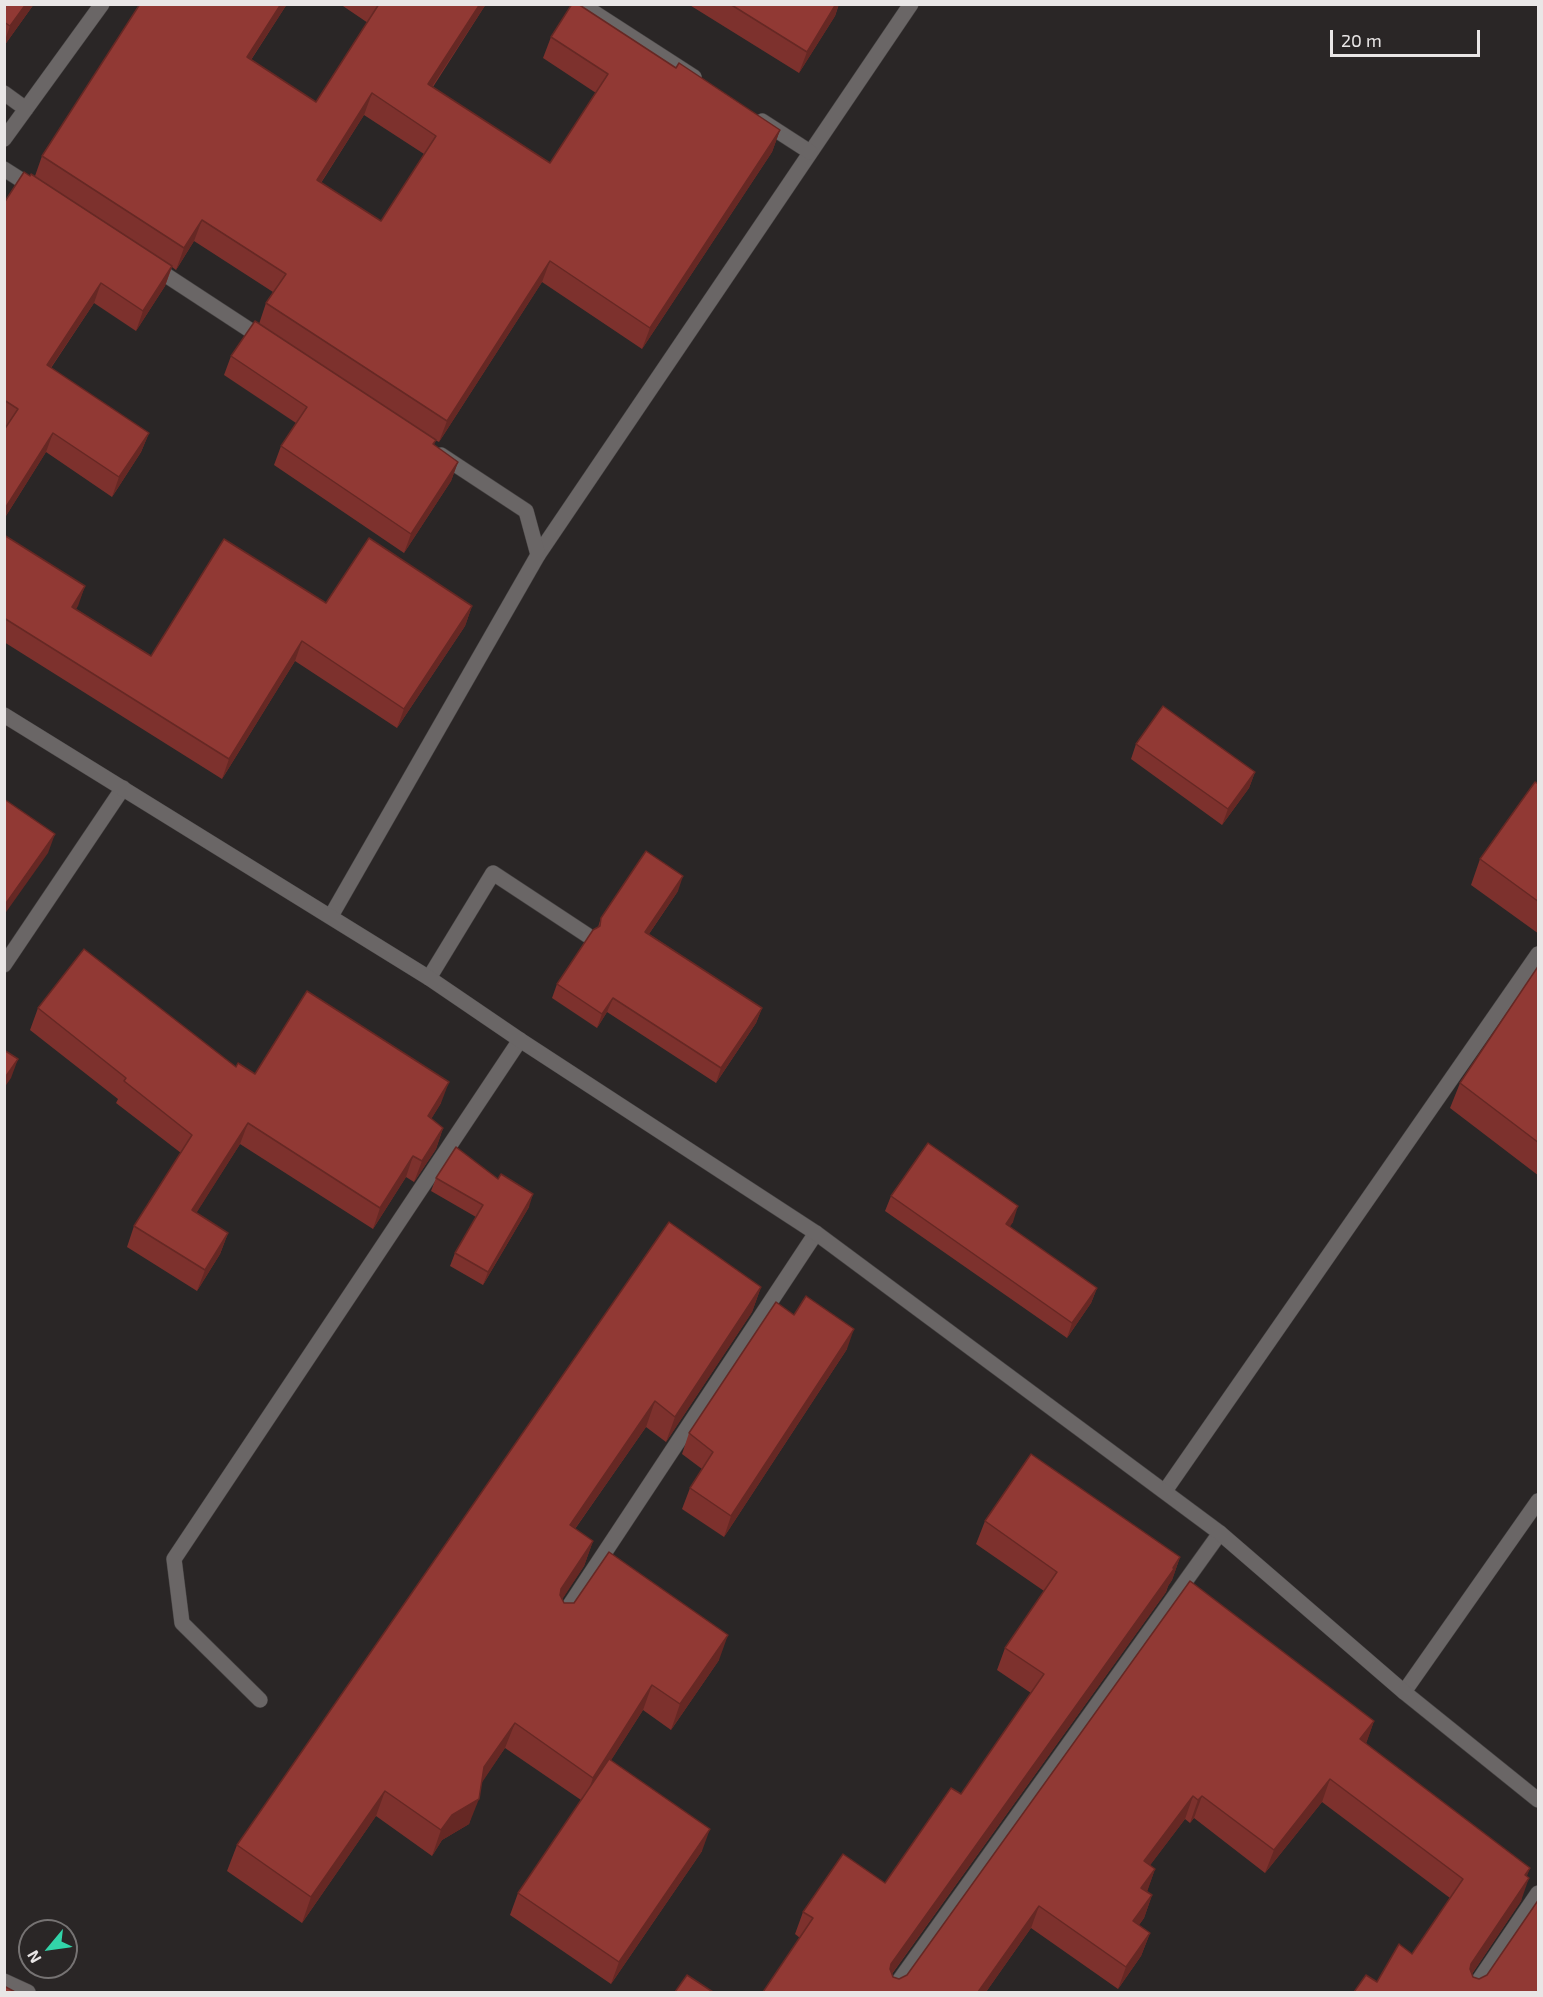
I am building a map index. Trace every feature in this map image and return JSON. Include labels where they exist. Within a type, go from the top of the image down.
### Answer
[{"type":"street","points":[[4,139],[102,4]]},
{"type":"street","points":[[581,4],[711,88]]},
{"type":"street","points":[[331,916],[538,555],[911,4]]},
{"type":"street","points":[[4,93],[26,109]]},
{"type":"street","points":[[750,113],[810,152]]},
{"type":"street","points":[[4,169],[45,196]]},
{"type":"street","points":[[135,255],[276,347]]},
{"type":"street","points":[[426,445],[526,511],[538,555]]},
{"type":"street","points":[[4,715],[429,978],[816,1233],[1220,1533],[1404,1692],[1539,1800]]},
{"type":"street","points":[[4,965],[123,788]]},
{"type":"street","points":[[429,978],[494,873],[587,934]]},
{"type":"street","points":[[1165,1491],[1539,954]]},
{"type":"street","points":[[260,1700],[182,1623],[174,1559],[520,1040]]},
{"type":"street","points":[[560,1620],[816,1233]]},
{"type":"street","points":[[1404,1692],[1539,1501]]},
{"type":"street","points":[[891,1992],[1220,1533]]},
{"type":"street","points":[[1471,1992],[1539,1893]]},
{"type":"street","points":[[4,1981],[28,1992]]},
{"type":"building","points":[[4,4],[26,4],[10,26],[4,22]]},
{"type":"building","points":[[140,4],[281,4],[247,57],[316,102],[379,4],[480,4],[428,84],[550,163],[608,74],[551,37],[572,4],[578,4],[676,68],[679,63],[780,130],[650,328],[550,261],[447,421],[266,303],[286,274],[202,220],[184,248],[42,156]],"holes":[[[372,93],[436,136],[381,221],[317,180]]]},
{"type":"building","points":[[730,4],[836,4],[807,52]]},
{"type":"building","points":[[24,172],[30,176],[31,174],[172,266],[143,311],[101,283],[47,365],[149,433],[119,477],[53,433],[4,510],[4,430],[18,409],[4,400],[4,203]]},
{"type":"building","points":[[255,321],[436,440],[433,444],[458,462],[411,534],[281,446],[307,407],[231,356]]},
{"type":"building","points":[[4,535],[85,586],[72,607],[151,656],[224,539],[326,603],[369,538],[472,606],[404,709],[302,641],[229,759],[4,618]]},
{"type":"building","points":[[1163,706],[1255,772],[1228,809],[1136,744]]},
{"type":"building","points":[[1535,782],[1539,784],[1539,902],[1480,859]]},
{"type":"building","points":[[4,799],[55,834],[4,906]]},
{"type":"building","points":[[646,851],[683,876],[645,932],[762,1008],[721,1068],[613,998],[602,1014],[557,984],[593,930],[600,926],[601,918]]},
{"type":"building","points":[[84,949],[236,1067],[238,1063],[255,1074],[307,991],[449,1082],[428,1116],[443,1128],[422,1161],[413,1156],[380,1208],[248,1123],[192,1210],[228,1233],[205,1270],[134,1226],[192,1135],[124,1081],[126,1078],[38,1008]]},
{"type":"building","points":[[1539,965],[1539,1143],[1460,1083]]},
{"type":"building","points":[[4,1050],[18,1059],[4,1079]]},
{"type":"building","points":[[928,1143],[1018,1206],[1006,1224],[1097,1288],[1072,1323],[891,1196]]},
{"type":"building","points":[[456,1147],[498,1179],[501,1174],[533,1194],[488,1272],[455,1253],[483,1205],[436,1178]]},
{"type":"building","points":[[669,1222],[761,1287],[675,1417],[655,1401],[570,1525],[593,1541],[561,1589],[560,1595],[564,1603],[574,1603],[609,1552],[728,1635],[680,1704],[652,1685],[593,1778],[515,1723],[484,1767],[479,1799],[452,1815],[441,1830],[385,1791],[311,1897],[237,1845]]},
{"type":"building","points":[[806,1296],[854,1329],[731,1516],[690,1488],[713,1452],[689,1433],[776,1302],[794,1315]]},
{"type":"building","points":[[1031,1454],[1180,1557],[1174,1569],[891,1964],[893,1977],[899,1979],[907,1975],[1190,1581],[1374,1721],[1360,1739],[1530,1868],[1525,1875],[1529,1878],[1471,1964],[1470,1969],[1473,1977],[1479,1979],[1487,1975],[1539,1899],[1539,1992],[1354,1992],[1366,1975],[1377,1982],[1399,1944],[1412,1954],[1463,1879],[1330,1779],[1274,1850],[1202,1796],[1198,1800],[1193,1796],[1144,1861],[1155,1869],[1141,1888],[1152,1895],[1133,1921],[1150,1933],[1126,1967],[1039,1906],[978,1992],[763,1992],[813,1918],[803,1912],[843,1854],[885,1883],[951,1788],[961,1794],[1044,1674],[1005,1648],[1057,1572],[985,1521]]},
{"type":"building","points":[[609,1759],[710,1829],[619,1962],[518,1893]]},
{"type":"building","points":[[687,1975],[713,1992],[675,1992]]},
{"type":"building","points":[[4,1986],[15,1992],[4,1992]]}]
